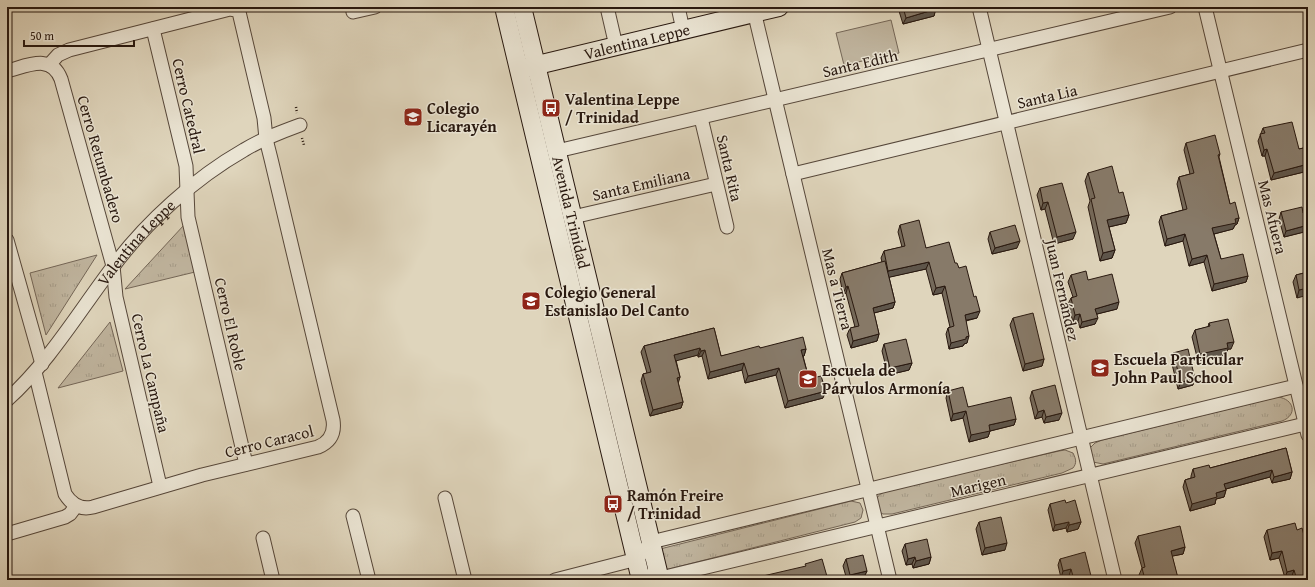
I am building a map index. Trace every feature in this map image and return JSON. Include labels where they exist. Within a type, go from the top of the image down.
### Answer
[{"type":"main road","name":"Avenida Trinidad","points":[[504,7],[641,580]]},
{"type":"main road","name":"Avenida Trinidad","points":[[522,7],[660,579]]},
{"type":"main road","name":"Valentina Leppe","points":[[519,70],[683,30],[754,10],[779,7]]},
{"type":"street","points":[[353,12],[375,7]]},
{"type":"street","points":[[607,7],[616,46]]},
{"type":"street","points":[[678,7],[683,30]]},
{"type":"street","name":"Juan Fernández","points":[[979,7],[1115,580]]},
{"type":"street","name":"Santa Edith","points":[[557,151],[1170,7]]},
{"type":"street","name":"Mas Afuera","points":[[1205,7],[1307,430]]},
{"type":"street","name":"Cerro Caracol","points":[[76,506],[88,508],[160,486],[323,445],[331,438],[334,426],[266,139],[264,118],[239,12],[230,9],[153,29]]},
{"type":"street","name":"Mas a Tierra","points":[[754,10],[890,580]]},
{"type":"street","points":[[7,71],[38,63],[49,65],[63,52],[153,29]]},
{"type":"street","name":"Cerro Catedral","points":[[153,29],[186,166],[187,191]]},
{"type":"street","name":"Santa Lia","points":[[793,174],[1308,50]]},
{"type":"street","name":"Cerro Retumbadero","points":[[49,65],[58,73],[61,79],[113,266]]},
{"type":"street","name":"Santa Rita","points":[[701,118],[727,227]]},
{"type":"street","name":"Valentina Leppe","points":[[7,400],[38,368],[113,266],[150,225],[208,173],[227,160],[266,139],[300,125]]},
{"type":"street","name":"Santa Emiliana","points":[[573,217],[716,184]]},
{"type":"street","name":"Cerro El Roble","points":[[187,191],[188,217],[246,464]]},
{"type":"street","points":[[7,240],[38,368],[63,489],[68,499],[76,506],[70,514],[65,517],[7,534]]},
{"type":"street","name":"Cerro La Campaña","points":[[113,266],[116,296],[160,486]]},
{"type":"street","name":"Marigen","points":[[651,542],[1296,386]]},
{"type":"street","name":"Marigen","points":[[660,579],[1090,475],[1307,430]]},
{"type":"street","points":[[445,498],[465,580]]},
{"type":"street","points":[[353,516],[369,580]]},
{"type":"street","points":[[263,538],[273,580]]},
{"type":"street","points":[[555,580],[636,559],[651,542]]},
{"type":"street","points":[[636,559],[660,579]]},
{"type":"green space","points":[[891,20],[899,53],[844,65],[836,33]]},
{"type":"green space","points":[[184,225],[195,272],[125,289]]},
{"type":"green space","points":[[97,255],[46,335],[30,273]]},
{"type":"green space","points":[[110,322],[123,371],[58,388]]},
{"type":"green space","points":[[1278,397],[1288,401],[1292,408],[1290,415],[1282,421],[1103,464],[1093,462],[1090,448],[1095,443],[1102,440]]},
{"type":"green space","points":[[1065,450],[1073,453],[1076,463],[1073,468],[1062,473],[892,514],[883,514],[879,512],[876,501],[877,498],[889,490]]},
{"type":"green space","points":[[851,501],[860,503],[863,510],[861,518],[855,522],[665,570],[660,549]]},
{"type":"building","points":[[903,7],[935,7],[936,9],[906,18]]},
{"type":"building","points":[[1292,122],[1299,149],[1308,147],[1308,164],[1274,173],[1267,149],[1264,150],[1260,134],[1265,133],[1263,128]]},
{"type":"building","points":[[1215,135],[1220,154],[1218,155],[1230,204],[1235,202],[1239,218],[1235,219],[1236,223],[1212,228],[1221,259],[1243,254],[1248,276],[1214,284],[1207,255],[1192,259],[1185,234],[1167,239],[1161,216],[1187,209],[1179,177],[1194,173],[1186,143]]},
{"type":"building","points":[[1112,166],[1119,193],[1123,192],[1129,215],[1107,220],[1115,250],[1103,253],[1091,199],[1095,198],[1088,173]]},
{"type":"building","points":[[1062,183],[1076,232],[1057,237],[1048,202],[1043,203],[1040,188]]},
{"type":"building","points":[[1302,207],[1303,213],[1308,211],[1308,225],[1286,231],[1281,212]]},
{"type":"building","points":[[919,220],[926,248],[949,242],[955,263],[957,263],[959,268],[966,266],[974,297],[976,296],[980,311],[965,315],[969,336],[966,337],[966,339],[951,343],[948,328],[954,326],[945,286],[936,288],[929,262],[888,271],[884,251],[905,246],[900,225]]},
{"type":"building","points":[[1015,225],[1020,241],[995,248],[990,232]]},
{"type":"building","points":[[885,261],[895,302],[873,308],[879,334],[853,341],[850,328],[859,326],[848,286],[846,287],[842,273]]},
{"type":"building","points":[[1086,271],[1088,280],[1112,274],[1119,302],[1095,309],[1098,318],[1082,322],[1080,314],[1075,315],[1071,298],[1077,296],[1071,275]]},
{"type":"building","points":[[1308,272],[1308,288],[1299,290],[1296,275]]},
{"type":"building","points":[[1033,313],[1044,359],[1025,364],[1013,318]]},
{"type":"building","points":[[1228,319],[1234,342],[1227,343],[1228,348],[1200,354],[1195,330],[1210,326],[1209,323]]},
{"type":"building","points":[[714,328],[721,356],[803,337],[806,349],[801,350],[809,379],[821,376],[826,391],[788,401],[779,368],[748,376],[744,363],[710,372],[705,350],[701,351],[700,348],[674,355],[680,377],[677,378],[683,402],[653,410],[643,374],[651,372],[644,346]]},
{"type":"building","points":[[906,339],[912,363],[890,368],[884,344]]},
{"type":"building","points":[[1188,349],[1195,379],[1181,382],[1173,353]]},
{"type":"building","points":[[1055,385],[1062,413],[1046,417],[1044,410],[1038,412],[1032,391]]},
{"type":"building","points":[[963,387],[968,407],[1011,397],[1016,419],[989,425],[990,431],[971,435],[966,411],[953,414],[948,391]]},
{"type":"building","points":[[1286,448],[1292,472],[1274,477],[1272,470],[1224,484],[1226,490],[1216,493],[1217,497],[1192,504],[1185,480],[1195,477],[1193,469],[1209,465],[1210,468]]},
{"type":"building","points":[[1065,500],[1066,503],[1075,500],[1081,522],[1069,525],[1069,522],[1055,525],[1050,504]]},
{"type":"building","points":[[1001,517],[1007,543],[985,548],[979,522]]},
{"type":"building","points":[[1295,523],[1297,530],[1302,528],[1308,550],[1308,577],[1297,580],[1294,570],[1287,572],[1282,551],[1272,553],[1267,530]]},
{"type":"building","points":[[1180,526],[1185,547],[1171,551],[1178,578],[1175,579],[1176,580],[1145,580],[1142,568],[1145,567],[1138,536]]},
{"type":"building","points":[[927,539],[931,557],[916,561],[915,557],[908,559],[905,544]]},
{"type":"building","points":[[1085,552],[1092,580],[1074,580],[1071,569],[1063,571],[1060,559]]},
{"type":"building","points":[[863,555],[867,571],[850,575],[846,559]]},
{"type":"building","points":[[822,559],[828,580],[764,580],[763,576],[806,566],[805,564]]},
{"type":"place","name":"Valentina Leppe / Trinidad","points":[[551,108]]},
{"type":"place","name":"Colegio Licarayén","points":[[413,117]]},
{"type":"place","name":"Colegio General Estanislao Del Canto","points":[[531,301]]},
{"type":"place","name":"Escuela Particular John Paul School","points":[[1100,368]]},
{"type":"place","name":"Escuela de Párvulos Armonía","points":[[808,379]]},
{"type":"place","name":"Ramón Freire / Trinidad","points":[[613,504]]}]
